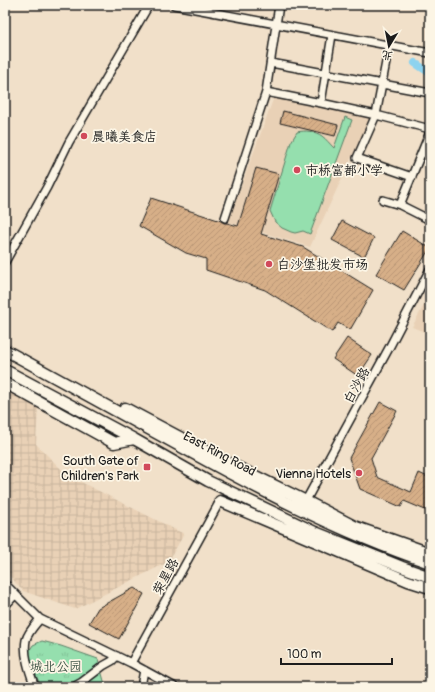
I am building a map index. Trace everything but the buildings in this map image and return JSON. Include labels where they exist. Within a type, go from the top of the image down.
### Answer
[{"type":"main road","points":[[5,343],[219,458],[356,527],[430,552]]},
{"type":"main road","name":"East Ring Road","points":[[5,350],[235,477],[300,510],[349,532],[430,563]]},
{"type":"main road","points":[[5,370],[134,439],[208,481],[253,503],[315,532],[430,577]]},
{"type":"main road","points":[[5,383],[114,443],[134,439]]},
{"type":"main road","points":[[185,468],[194,454]]},
{"type":"main road","points":[[219,458],[235,477],[220,501]]},
{"type":"main road","points":[[220,501],[253,503]]},
{"type":"main road","points":[[220,501],[408,581],[430,588]]},
{"type":"street","points":[[5,262],[47,186],[69,142],[149,5]]},
{"type":"street","points":[[174,5],[430,54]]},
{"type":"street","points":[[224,218],[266,92],[280,5]]},
{"type":"street","points":[[321,103],[332,35]]},
{"type":"street","points":[[389,46],[376,115],[357,158],[412,177]]},
{"type":"street","points":[[271,63],[430,93]]},
{"type":"street","points":[[266,92],[376,115],[430,131],[400,206]]},
{"type":"street","points":[[383,200],[430,220]]},
{"type":"street","name":"白沙路","points":[[300,510],[358,406],[430,270]]},
{"type":"street","name":"荣星路","points":[[132,663],[220,501]]},
{"type":"street","points":[[5,584],[40,619],[132,663],[175,687]]},
{"type":"street","points":[[5,606],[16,595]]},
{"type":"street","points":[[35,687],[28,665],[26,650],[27,639],[32,628],[40,619]]},
{"type":"street","points":[[73,687],[112,661],[117,656]]},
{"type":"street","points":[[143,687],[142,681],[144,670]]},
{"type":"shaded area","name":"市桥富都小学","points":[[274,97],[370,118],[310,247],[228,222]]},
{"type":"shaded area","points":[[430,294],[430,334],[412,327]]},
{"type":"shaded area","points":[[5,388],[38,406],[36,444],[67,475],[184,534],[168,562],[75,609],[23,591],[5,571]]},
{"type":"green space","points":[[345,117],[352,120],[310,234],[303,231],[295,233],[282,228],[275,222],[270,211],[291,142],[297,132],[310,131],[322,136],[334,148]]},
{"type":"green space","name":"城北公园","points":[[42,641],[98,659],[107,687],[41,687],[27,654],[33,645]]},
{"type":"waterway","points":[[415,63],[430,73]]},
{"type":"place","name":"晨曦美食店","points":[[84,136]]},
{"type":"place","name":"市桥富都小学","points":[[297,170]]},
{"type":"place","name":"白沙堡批发市场","points":[[269,264]]},
{"type":"place","name":"South Gate of Children's Park","points":[[147,467]]},
{"type":"place","name":"Vienna Hotels","points":[[359,473]]}]
